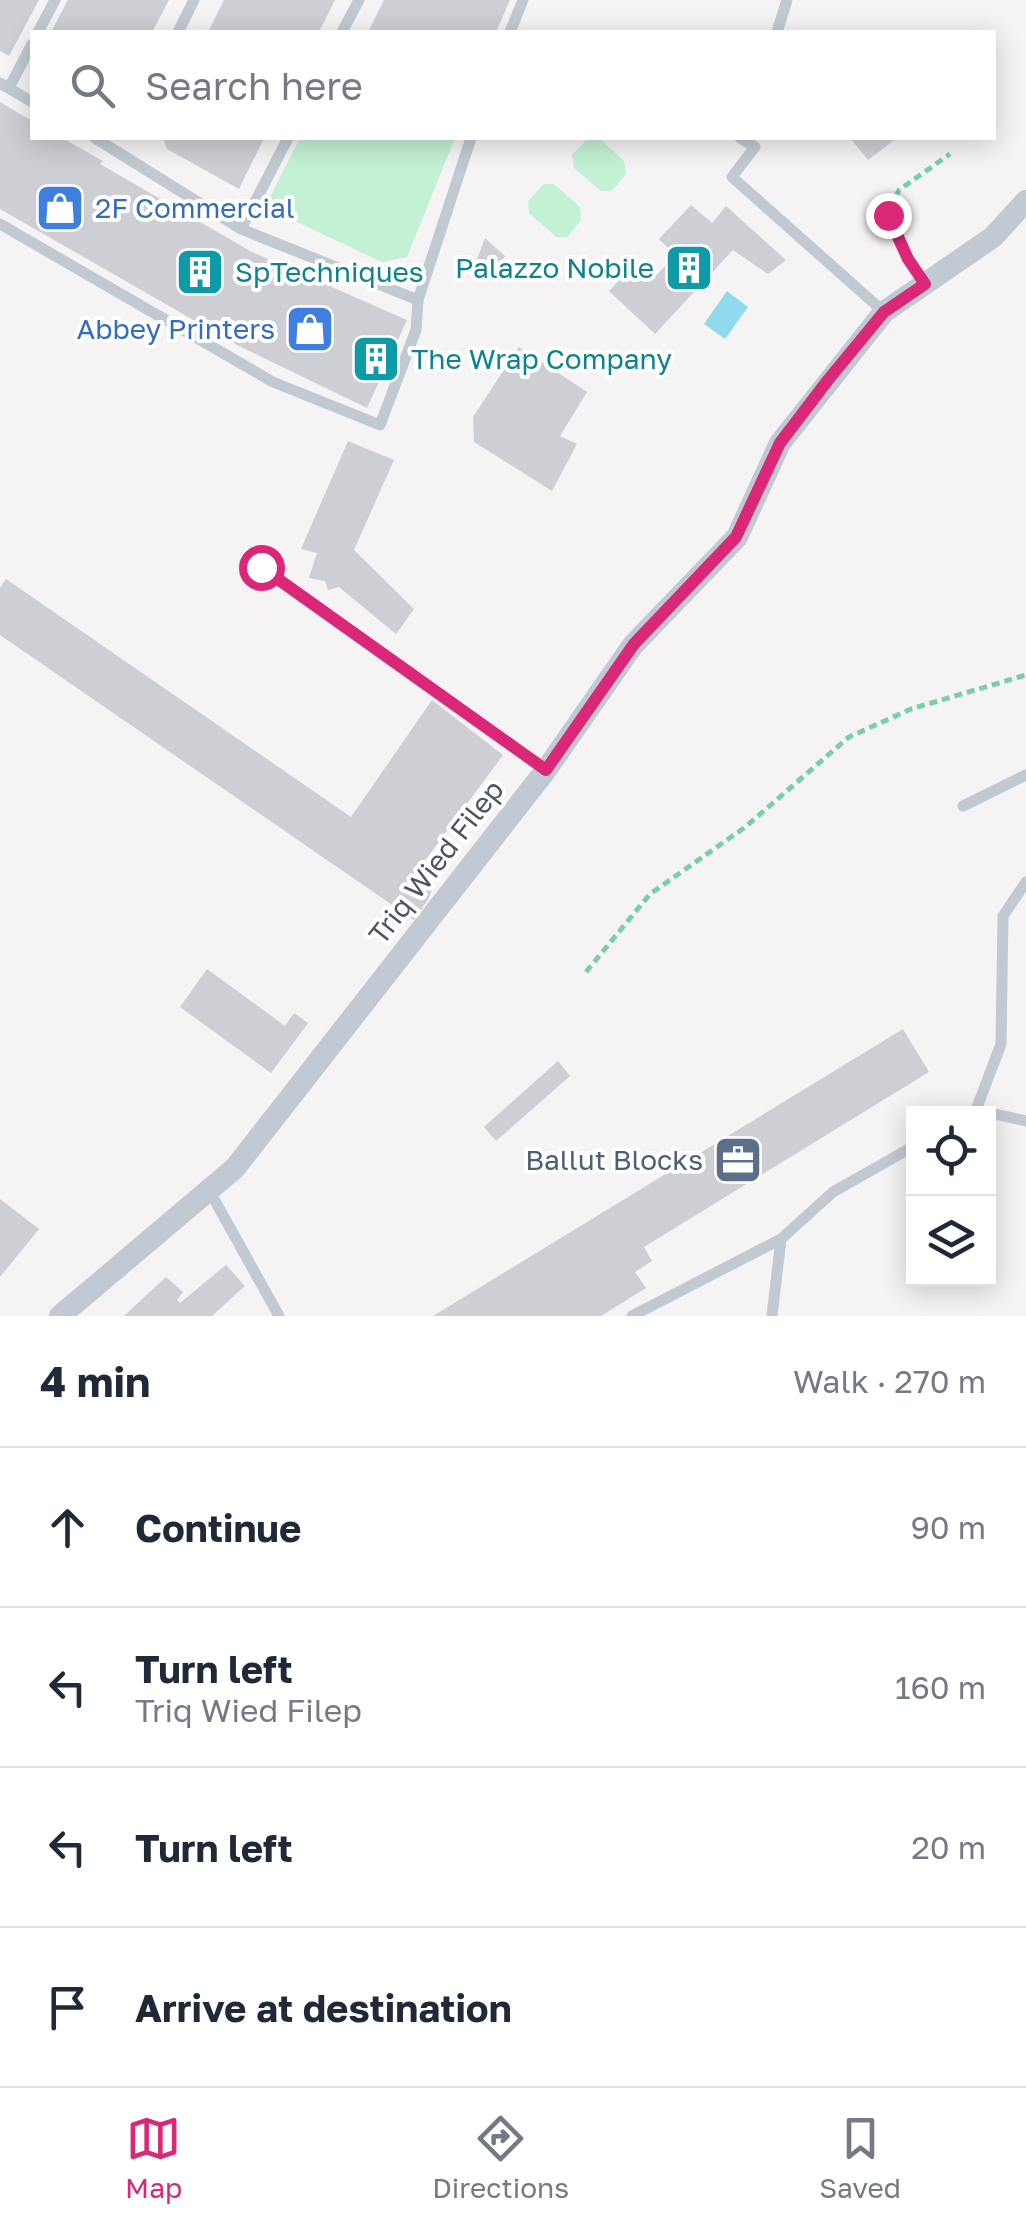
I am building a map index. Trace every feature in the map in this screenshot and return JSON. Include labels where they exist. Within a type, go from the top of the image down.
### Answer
[{"type":"street","name":"Triq Wied Filep","points":[[60,1316],[235,1168],[546,770],[634,644],[736,537],[780,443],[884,312],[994,236],[1026,201]]},
{"type":"lane","points":[[39,30],[55,0]]},
{"type":"lane","points":[[179,30],[194,0]]},
{"type":"lane","points":[[343,30],[359,0]]},
{"type":"lane","points":[[511,30],[522,0]]},
{"type":"lane","points":[[778,30],[787,0]]},
{"type":"lane","points":[[30,47],[5,86],[30,101]]},
{"type":"lane","points":[[99,140],[241,229],[418,300]]},
{"type":"lane","points":[[118,150],[123,140]]},
{"type":"lane","points":[[241,229],[287,140]]},
{"type":"lane","points":[[0,224],[273,382],[380,425],[416,330],[418,300],[471,140]]},
{"type":"lane","points":[[743,140],[755,147],[732,177],[884,312]]},
{"type":"lane","points":[[261,567],[546,770]]},
{"type":"lane","points":[[963,806],[1026,775]]},
{"type":"lane","points":[[975,1106],[1001,1044],[1003,916],[1026,882]]},
{"type":"lane","points":[[996,1116],[1026,1121]]},
{"type":"lane","points":[[632,1316],[780,1239],[833,1192],[906,1151]]},
{"type":"lane","points":[[209,1190],[279,1316]]},
{"type":"lane","points":[[772,1316],[780,1239]]},
{"type":"path","points":[[925,284],[908,259],[888,215],[899,190],[950,154]]},
{"type":"path","points":[[586,972],[650,894],[744,828],[849,737],[911,708],[1026,675]]},
{"type":"green space","points":[[299,140],[454,140],[407,257],[382,262],[265,207]]},
{"type":"green space","points":[[586,140],[601,140],[624,161],[626,174],[612,191],[601,191],[574,168],[572,155]]},
{"type":"green space","points":[[544,184],[554,184],[580,207],[581,220],[567,237],[556,237],[529,213],[528,201]]},
{"type":"water","points":[[727,291],[748,307],[725,339],[704,324]]},
{"type":"building","points":[[0,0],[39,0],[9,56],[0,51]]},
{"type":"building","points":[[68,0],[169,0],[153,30],[52,30]]},
{"type":"building","points":[[224,0],[335,0],[320,30],[209,30]]},
{"type":"building","points":[[384,0],[510,0],[497,30],[369,30]]},
{"type":"building","points":[[0,102],[30,120],[30,140],[66,140],[252,252],[407,320],[367,408],[237,345],[0,209]]},
{"type":"building","points":[[164,140],[263,140],[239,189],[167,149]]},
{"type":"building","points":[[852,140],[894,140],[868,160]]},
{"type":"building","name":"Palazzo Nobile","points":[[691,205],[712,223],[726,206],[786,260],[768,274],[733,250],[655,334],[609,291],[636,263],[654,278],[675,255],[659,239]]},
{"type":"building","points":[[485,238],[505,256],[496,270],[477,259]]},
{"type":"building","points":[[519,347],[587,392],[560,436],[577,444],[552,491],[474,442],[473,417]]},
{"type":"building","points":[[348,441],[394,460],[354,550],[414,609],[396,634],[339,587],[328,590],[325,581],[309,578],[317,553],[301,549]]},
{"type":"building","points":[[6,579],[351,817],[432,700],[503,755],[421,866],[437,876],[429,898],[414,920],[0,635],[0,588]]},
{"type":"building","points":[[207,969],[285,1026],[294,1013],[308,1023],[271,1073],[180,1007]]},
{"type":"building","name":"Ballut Blocks","points":[[903,1029],[929,1072],[644,1247],[652,1261],[635,1272],[646,1288],[601,1316],[433,1316]]},
{"type":"building","points":[[558,1061],[570,1076],[496,1141],[484,1127]]},
{"type":"building","points":[[0,1199],[39,1229],[0,1277]]},
{"type":"building","points":[[226,1265],[245,1286],[212,1316],[124,1316],[166,1277],[183,1292],[177,1300],[180,1303]]},
{"type":"place","name":"2F Commercial","points":[[60,208]]},
{"type":"place","name":"Palazzo Nobile","points":[[689,268]]},
{"type":"place","name":"SpTechniques","points":[[200,272]]},
{"type":"place","name":"Abbey Printers","points":[[310,329]]},
{"type":"place","name":"The Wrap Company","points":[[376,359]]},
{"type":"place","name":"Ballut Blocks","points":[[738,1160]]},
{"type":"route","points":[[261,567],[546,770],[634,644],[736,537],[780,443],[828,380],[884,312],[925,284],[908,259],[888,215]]}]
